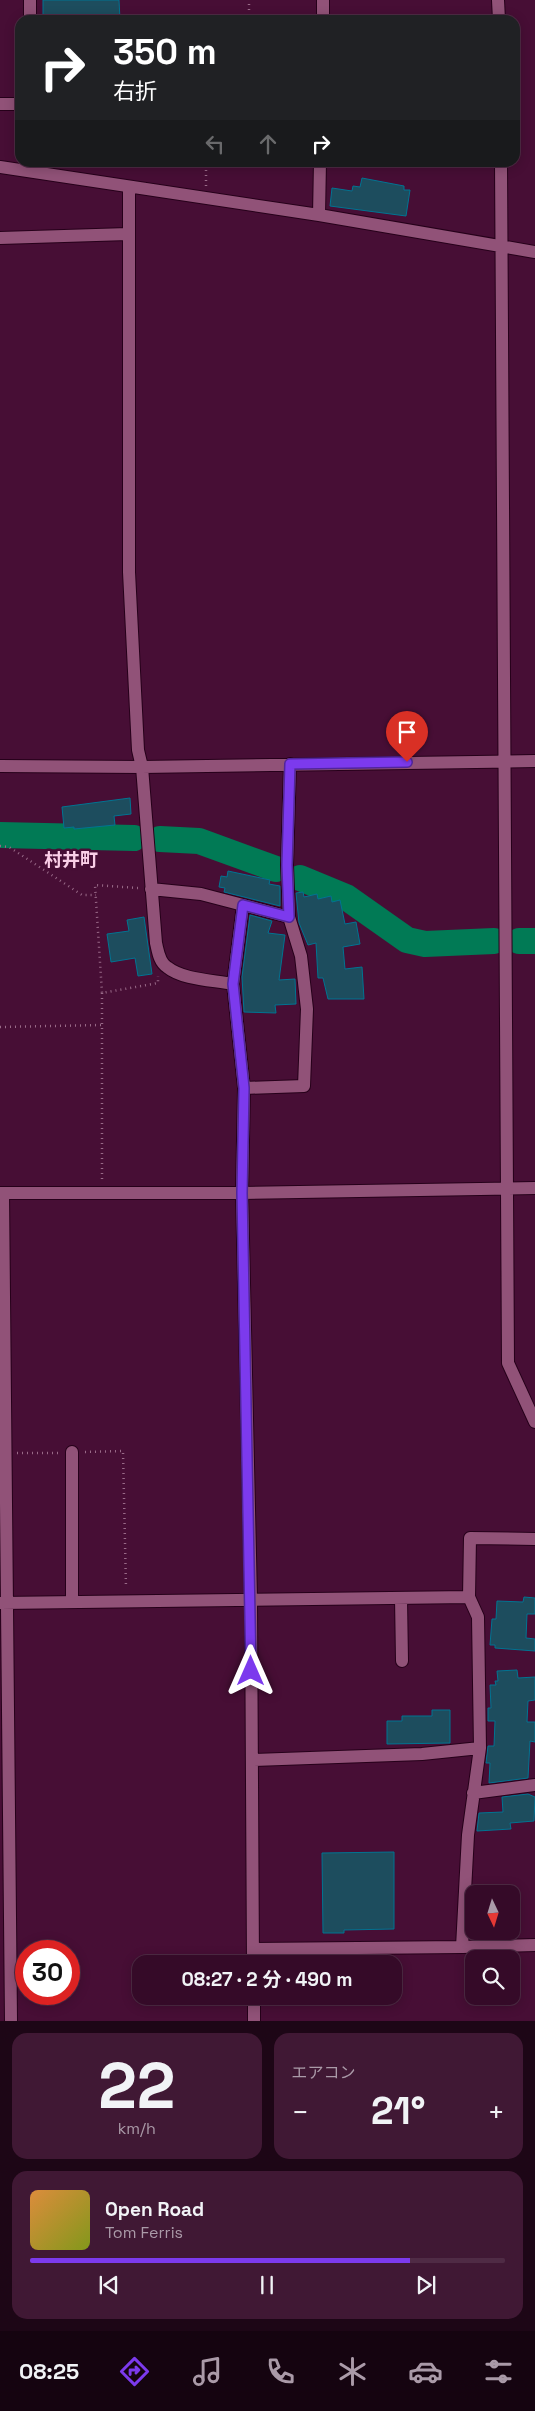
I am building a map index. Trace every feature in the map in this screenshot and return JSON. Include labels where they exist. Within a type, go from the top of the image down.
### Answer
[{"type":"street","points":[[30,0],[30,15]]},
{"type":"street","points":[[323,0],[323,15]]},
{"type":"street","points":[[498,0],[499,15]]},
{"type":"street","points":[[0,104],[15,104]]},
{"type":"street","points":[[0,167],[30,167],[129,186],[319,215],[535,252]]},
{"type":"street","points":[[319,215],[320,167]]},
{"type":"street","points":[[501,167],[509,1188],[508,1363],[535,1422]]},
{"type":"street","points":[[129,186],[129,572],[138,750],[142,767],[151,889],[159,957],[167,967],[185,975],[233,984]]},
{"type":"street","points":[[0,238],[128,234]]},
{"type":"street","points":[[0,766],[142,767],[535,760]]},
{"type":"street","points":[[244,1088],[304,1086],[307,1009],[301,956],[289,917],[287,865],[290,764]]},
{"type":"street","points":[[151,889],[201,894],[289,917]]},
{"type":"street","points":[[243,905],[233,984],[244,1088],[242,1193],[251,1600],[253,1955]]},
{"type":"street","points":[[11,2021],[4,1603],[7,1453],[2,1193],[242,1193],[535,1188]]},
{"type":"street","points":[[72,1452],[72,1602]]},
{"type":"street","points":[[462,1947],[468,1836],[480,1748],[478,1617],[469,1597],[470,1538],[535,1539]]},
{"type":"street","points":[[4,1603],[469,1597]]},
{"type":"street","points":[[401,1598],[402,1662]]},
{"type":"street","points":[[252,1760],[422,1754],[480,1748]]},
{"type":"street","points":[[473,1792],[535,1785]]},
{"type":"street","points":[[253,1949],[535,1945]]},
{"type":"street","points":[[254,2005],[254,2021]]},
{"type":"path","points":[[249,0],[249,15]]},
{"type":"path","points":[[206,167],[206,198]]},
{"type":"path","points":[[0,846],[9,847],[82,895],[96,895]]},
{"type":"path","points":[[102,1193],[102,993],[95,885],[151,889]]},
{"type":"path","points":[[102,993],[158,983],[159,957]]},
{"type":"path","points":[[0,1027],[102,1025]]},
{"type":"path","points":[[7,1453],[123,1451],[127,1602]]},
{"type":"building","points":[[43,0],[119,0],[120,15],[43,15]]},
{"type":"building","points":[[362,178],[404,186],[404,190],[410,190],[406,216],[330,206],[332,188],[352,191],[353,186],[360,187]]},
{"type":"building","points":[[130,798],[131,814],[114,816],[115,825],[74,829],[74,827],[64,828],[62,807]]},
{"type":"building","points":[[228,871],[270,880],[269,884],[280,886],[280,906],[224,892],[225,888],[219,887],[221,876],[227,877]]},
{"type":"building","points":[[303,892],[304,897],[317,894],[318,899],[331,896],[332,902],[340,900],[345,924],[356,922],[360,944],[343,947],[345,969],[362,967],[364,999],[328,999],[323,978],[318,978],[316,943],[308,945],[299,923],[296,893]]},
{"type":"building","points":[[250,915],[272,921],[268,933],[285,935],[279,980],[295,979],[296,1004],[275,1005],[276,1013],[244,1012],[242,977]]},
{"type":"building","points":[[144,917],[152,974],[138,976],[135,958],[111,962],[107,934],[129,931],[127,920]]},
{"type":"building","points":[[524,1597],[535,1598],[535,1614],[527,1614],[526,1638],[535,1639],[535,1651],[495,1648],[495,1645],[490,1645],[492,1619],[496,1619],[497,1601],[523,1602]]},
{"type":"building","points":[[517,1670],[518,1678],[535,1677],[535,1700],[528,1701],[527,1722],[535,1722],[535,1742],[530,1741],[528,1778],[489,1783],[490,1763],[486,1763],[488,1746],[494,1746],[495,1721],[488,1721],[488,1708],[491,1708],[490,1685],[496,1685],[495,1681],[498,1681],[497,1671]]},
{"type":"building","points":[[432,1710],[450,1710],[450,1743],[387,1744],[387,1721],[402,1721],[402,1716],[432,1716]]},
{"type":"building","points":[[528,1794],[535,1797],[534,1821],[510,1823],[511,1829],[477,1831],[479,1813],[503,1812],[502,1797]]},
{"type":"building","points":[[394,1852],[394,1929],[344,1930],[344,1933],[323,1933],[322,1853]]},
{"type":"waterway","points":[[0,835],[134,838]]},
{"type":"waterway","points":[[160,839],[199,841],[276,869]]},
{"type":"waterway","points":[[300,878],[346,897],[407,940],[425,944],[494,941]]},
{"type":"waterway","points":[[519,941],[535,941]]},
{"type":"district","name":"村井町","points":[[71,859]]},
{"type":"route","points":[[251,1671],[242,1193],[244,1088],[233,984],[243,905],[289,917],[287,865],[290,764],[407,762]]}]
